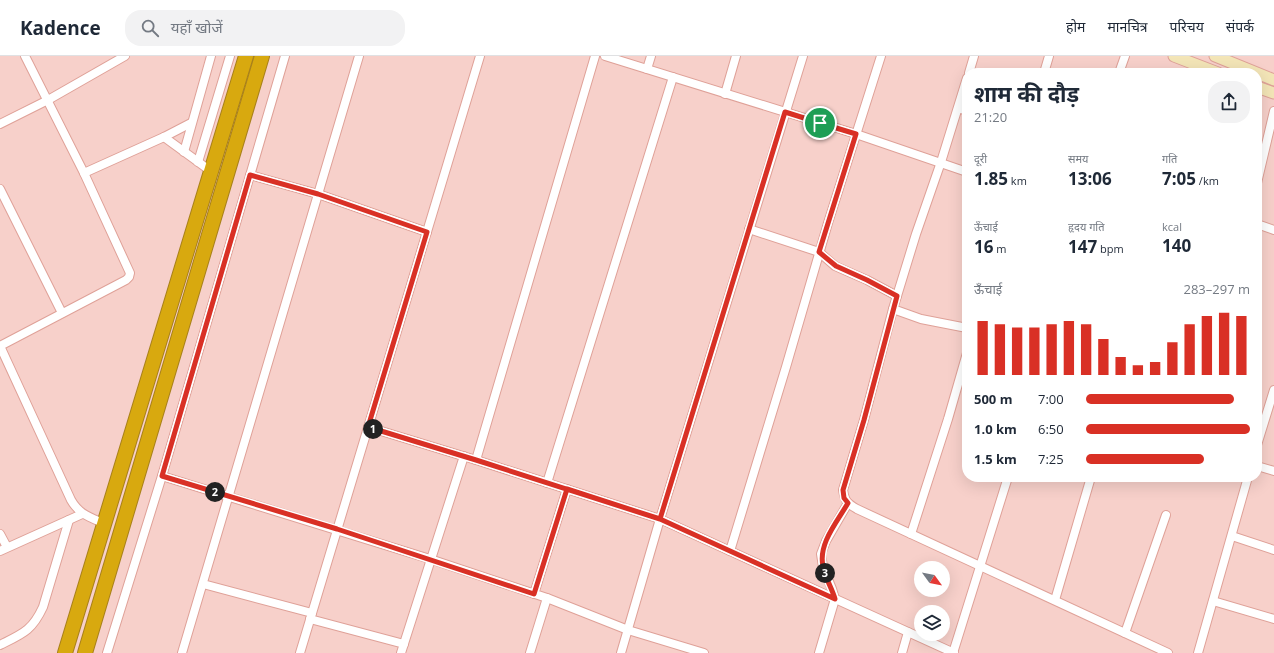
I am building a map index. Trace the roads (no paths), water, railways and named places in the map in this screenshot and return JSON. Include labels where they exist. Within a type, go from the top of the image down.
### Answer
[{"type":"highway","points":[[65,653],[103,523],[212,172],[246,56]]},
{"type":"highway","points":[[85,653],[262,56]]},
{"type":"street","points":[[25,56],[84,173],[130,273],[126,280],[0,346],[70,500],[82,514],[103,523]]},
{"type":"street","points":[[0,124],[48,100],[111,60],[125,56]]},
{"type":"street","points":[[184,152],[211,56]]},
{"type":"street","points":[[198,162],[230,56]]},
{"type":"street","points":[[107,653],[162,476],[285,56]]},
{"type":"street","points":[[182,653],[359,56]]},
{"type":"street","points":[[300,653],[480,56]]},
{"type":"street","points":[[476,460],[595,56]]},
{"type":"street","points":[[606,56],[856,134],[962,170]]},
{"type":"street","points":[[647,69],[651,56]]},
{"type":"street","points":[[725,94],[736,56]]},
{"type":"street","points":[[621,653],[660,519],[803,56]]},
{"type":"street","points":[[730,551],[819,252],[880,56]]},
{"type":"street","points":[[970,68],[974,56]]},
{"type":"street","points":[[1045,68],[1049,56]]},
{"type":"street","points":[[1121,68],[1125,56]]},
{"type":"street","points":[[1174,56],[1204,68]]},
{"type":"street","points":[[1217,68],[1219,57],[1245,68]]},
{"type":"street","points":[[1262,75],[1274,80]]},
{"type":"street","points":[[547,483],[673,77]]},
{"type":"street","points":[[1262,89],[1274,93]]},
{"type":"street","points":[[962,95],[892,309],[864,420],[843,490],[844,498],[848,503],[911,534],[1168,653]]},
{"type":"street","points":[[958,108],[962,110]]},
{"type":"street","points":[[1262,162],[1274,111]]},
{"type":"street","points":[[84,173],[164,137],[191,123]]},
{"type":"street","points":[[164,137],[212,172]]},
{"type":"street","points":[[250,175],[318,194],[427,232]]},
{"type":"street","points":[[0,189],[62,313]]},
{"type":"street","points":[[1262,226],[1274,230]]},
{"type":"street","points":[[749,229],[819,252],[836,266],[897,296]]},
{"type":"street","points":[[892,309],[921,319],[962,327]]},
{"type":"street","points":[[911,534],[962,370]]},
{"type":"street","points":[[1262,434],[1271,413],[1274,390]]},
{"type":"street","points":[[368,427],[660,519],[953,653],[1006,482]]},
{"type":"street","points":[[401,653],[464,456]]},
{"type":"street","points":[[1262,467],[1274,471]]},
{"type":"street","points":[[162,476],[430,559],[547,598],[628,630],[698,652]]},
{"type":"street","points":[[1055,600],[1090,482]]},
{"type":"street","points":[[1198,653],[1247,482]]},
{"type":"street","points":[[534,594],[567,489]]},
{"type":"street","points":[[819,653],[835,599],[823,567],[822,554],[826,541],[848,503]]},
{"type":"street","points":[[0,534],[3,549],[82,514]]},
{"type":"street","points":[[1125,633],[1166,515]]},
{"type":"street","points":[[0,645],[22,634],[31,627],[37,619],[43,607],[69,520]]},
{"type":"street","points":[[1232,536],[1274,550]]},
{"type":"street","points":[[203,584],[404,644]]},
{"type":"street","points":[[530,653],[547,598]]},
{"type":"street","points":[[1213,601],[1274,619]]},
{"type":"street","points":[[902,653],[908,632]]}]
